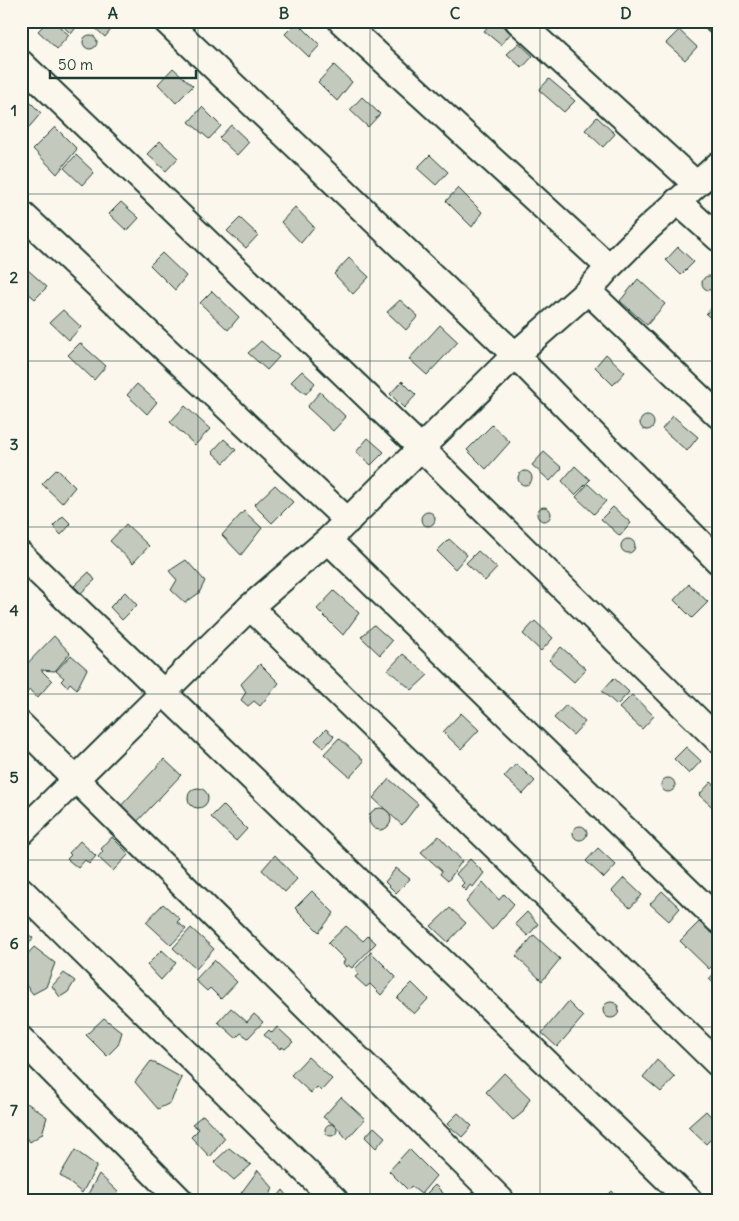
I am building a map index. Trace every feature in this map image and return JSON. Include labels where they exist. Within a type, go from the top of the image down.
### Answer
[{"type":"street","points":[[166,21],[515,355],[718,561]]},
{"type":"street","points":[[341,21],[609,267]]},
{"type":"street","points":[[518,21],[696,184]]},
{"type":"street","points":[[21,63],[421,448],[718,740]]},
{"type":"street","points":[[21,833],[250,607],[328,540],[515,355],[588,291],[609,267],[718,164]]},
{"type":"street","points":[[677,201],[718,238]]},
{"type":"street","points":[[21,213],[348,521]]},
{"type":"street","points":[[588,291],[718,415]]},
{"type":"street","points":[[328,540],[718,920]]},
{"type":"street","points":[[21,555],[689,1200]]},
{"type":"street","points":[[250,607],[718,1064]]},
{"type":"street","points":[[21,725],[502,1200]]},
{"type":"street","points":[[21,890],[335,1200]]},
{"type":"street","points":[[21,1039],[180,1200]]},
{"type":"building","points":[[48,21],[53,21],[69,35],[57,49],[38,31]]},
{"type":"building","points":[[58,21],[81,21],[71,34]]},
{"type":"building","points":[[93,21],[109,21],[114,26],[105,37],[91,24]]},
{"type":"building","points":[[493,21],[498,21],[511,33],[501,45],[484,31]]},
{"type":"building","points":[[644,21],[663,21],[654,30]]},
{"type":"building","points":[[297,22],[320,45],[309,57],[285,34]]},
{"type":"building","points":[[679,30],[697,47],[685,60],[666,43]]},
{"type":"building","points":[[90,35],[95,37],[97,42],[95,47],[90,49],[85,47],[83,42],[85,37]]},
{"type":"building","points":[[519,43],[533,56],[522,68],[507,54]]},
{"type":"building","points":[[334,65],[352,82],[337,101],[318,82]]},
{"type":"building","points":[[173,68],[193,86],[176,103],[158,84]]},
{"type":"building","points":[[549,79],[575,101],[564,112],[539,90]]},
{"type":"building","points":[[21,93],[41,113],[25,132],[21,129]]},
{"type":"building","points":[[362,97],[380,114],[368,127],[350,110]]},
{"type":"building","points":[[202,107],[221,126],[209,139],[189,122]]},
{"type":"building","points":[[597,117],[615,134],[603,147],[585,130]]},
{"type":"building","points":[[231,125],[249,142],[237,155],[219,138]]},
{"type":"building","points":[[55,127],[77,149],[57,174],[33,149]]},
{"type":"building","points":[[160,141],[178,158],[166,171],[147,154]]},
{"type":"building","points":[[76,155],[94,172],[82,185],[64,168]]},
{"type":"building","points":[[430,155],[448,172],[436,185],[417,168]]},
{"type":"building","points":[[458,188],[482,212],[472,227],[446,201]]},
{"type":"building","points":[[121,202],[139,218],[127,231],[109,214]]},
{"type":"building","points":[[295,207],[314,227],[301,243],[281,222]]},
{"type":"building","points":[[240,218],[258,235],[246,248],[227,231]]},
{"type":"building","points":[[678,247],[694,262],[681,275],[666,260]]},
{"type":"building","points":[[162,253],[186,276],[175,290],[150,265]]},
{"type":"building","points":[[349,258],[369,277],[353,294],[334,274]]},
{"type":"building","points":[[28,270],[47,287],[35,299],[21,287],[21,277]]},
{"type":"building","points":[[709,276],[714,278],[716,283],[714,288],[709,290],[704,288],[702,283],[704,278]]},
{"type":"building","points":[[638,279],[665,304],[647,325],[620,301]]},
{"type":"building","points":[[212,291],[239,317],[228,330],[200,303]]},
{"type":"building","points":[[400,300],[418,316],[406,330],[387,312]]},
{"type":"building","points":[[718,301],[718,325],[706,314]]},
{"type":"building","points":[[63,310],[81,327],[69,340],[50,322]]},
{"type":"building","points":[[440,325],[458,342],[427,375],[409,359]]},
{"type":"building","points":[[261,341],[279,357],[267,370],[248,353]]},
{"type":"building","points":[[80,343],[106,366],[94,380],[68,355]]},
{"type":"building","points":[[606,354],[625,372],[613,385],[595,367]]},
{"type":"building","points":[[302,371],[315,383],[306,394],[291,382]]},
{"type":"building","points":[[402,381],[416,395],[404,408],[390,394]]},
{"type":"building","points":[[137,384],[157,402],[147,414],[127,395]]},
{"type":"building","points":[[320,392],[346,417],[333,431],[307,407]]},
{"type":"building","points":[[185,406],[210,429],[195,445],[170,422]]},
{"type":"building","points":[[647,416],[652,418],[654,423],[652,428],[647,430],[642,428],[640,423],[642,418]]},
{"type":"building","points":[[673,416],[698,437],[687,451],[662,429]]},
{"type":"building","points":[[492,425],[510,442],[486,469],[467,450]]},
{"type":"building","points":[[368,438],[384,452],[371,465],[356,452]]},
{"type":"building","points":[[224,439],[236,450],[224,463],[212,452]]},
{"type":"building","points":[[544,452],[562,468],[550,481],[532,465]]},
{"type":"building","points":[[575,466],[590,480],[575,495],[562,481]]},
{"type":"building","points":[[57,469],[75,487],[62,503],[42,484]]},
{"type":"building","points":[[525,471],[530,473],[532,478],[530,483],[525,485],[520,483],[518,478],[520,473]]},
{"type":"building","points":[[588,484],[606,501],[594,514],[576,497]]},
{"type":"building","points":[[275,485],[293,502],[272,523],[254,505]]},
{"type":"building","points":[[544,507],[549,509],[551,514],[549,519],[544,521],[539,519],[537,514],[539,509]]},
{"type":"building","points":[[613,507],[631,523],[620,536],[601,519]]},
{"type":"building","points":[[244,511],[262,528],[241,555],[222,535]]},
{"type":"building","points":[[428,512],[433,514],[435,519],[433,524],[428,526],[423,524],[421,519],[423,514]]},
{"type":"building","points":[[63,516],[71,524],[61,535],[53,526]]},
{"type":"building","points":[[126,524],[149,546],[133,563],[110,541]]},
{"type":"building","points":[[449,539],[467,555],[455,569],[437,551]]},
{"type":"building","points":[[628,539],[633,541],[635,546],[633,551],[628,553],[623,551],[621,546],[623,541]]},
{"type":"building","points":[[478,551],[497,568],[485,581],[466,563]]},
{"type":"building","points":[[186,560],[205,581],[199,593],[185,603],[171,590],[177,580],[169,571]]},
{"type":"building","points":[[89,572],[95,580],[81,593],[74,586]]},
{"type":"building","points":[[689,584],[708,602],[692,618],[674,600]]},
{"type":"building","points":[[334,591],[359,613],[343,635],[317,609]]},
{"type":"building","points":[[125,592],[137,605],[122,620],[110,607]]},
{"type":"building","points":[[535,621],[553,638],[541,651],[523,634]]},
{"type":"building","points":[[374,625],[392,641],[380,655],[361,637]]},
{"type":"building","points":[[54,636],[70,653],[55,671],[41,670],[52,681],[37,698],[30,690],[26,693],[21,689],[21,670]]},
{"type":"building","points":[[561,647],[586,669],[574,682],[549,660]]},
{"type":"building","points":[[403,654],[428,675],[412,690],[388,670]]},
{"type":"building","points":[[71,655],[87,669],[77,689],[70,683],[67,687],[61,681],[64,678],[56,671]]},
{"type":"building","points":[[260,664],[279,683],[260,706],[254,701],[248,706],[241,700],[246,692],[241,684]]},
{"type":"building","points":[[614,678],[629,692],[617,705],[602,691]]},
{"type":"building","points":[[632,695],[654,716],[642,729],[619,708]]},
{"type":"building","points":[[566,705],[585,722],[573,735],[554,718]]},
{"type":"building","points":[[461,713],[479,730],[461,749],[443,732]]},
{"type":"building","points":[[326,729],[334,736],[324,748],[315,740]]},
{"type":"building","points":[[339,738],[364,761],[350,777],[324,754]]},
{"type":"building","points":[[686,747],[701,761],[689,774],[674,759]]},
{"type":"building","points":[[164,759],[181,775],[135,824],[119,808]]},
{"type":"building","points":[[516,764],[535,781],[523,794],[504,777]]},
{"type":"building","points":[[668,778],[673,780],[675,785],[673,790],[668,792],[663,790],[661,785],[663,780]]},
{"type":"building","points":[[389,779],[418,804],[402,825],[373,798]]},
{"type":"building","points":[[711,782],[718,788],[718,812],[699,795]]},
{"type":"building","points":[[198,788],[205,791],[208,798],[205,805],[198,808],[191,805],[188,798],[191,791]]},
{"type":"building","points":[[223,805],[247,829],[236,841],[211,817]]},
{"type":"building","points":[[380,808],[388,811],[391,819],[388,827],[380,830],[372,827],[369,819],[372,811]]},
{"type":"building","points":[[580,826],[585,828],[587,833],[585,838],[580,840],[575,838],[573,833],[575,828]]},
{"type":"building","points":[[439,836],[462,861],[448,881],[440,874],[442,871],[421,852]]},
{"type":"building","points":[[112,837],[129,854],[113,871],[98,857],[103,851],[101,849]]},
{"type":"building","points":[[80,841],[96,856],[89,864],[85,860],[78,868],[67,859],[71,855],[69,853]]},
{"type":"building","points":[[598,848],[616,865],[604,878],[586,861]]},
{"type":"building","points":[[275,855],[297,879],[285,892],[262,870]]},
{"type":"building","points":[[470,859],[484,873],[473,887],[470,885],[466,891],[461,886],[464,883],[456,874]]},
{"type":"building","points":[[396,868],[410,879],[396,893],[385,882]]},
{"type":"building","points":[[624,878],[642,895],[630,908],[612,891]]},
{"type":"building","points":[[483,882],[499,900],[504,894],[514,904],[492,930],[466,902]]},
{"type":"building","points":[[312,891],[334,913],[319,932],[295,908]]},
{"type":"building","points":[[662,891],[680,908],[669,921],[650,904]]},
{"type":"building","points":[[163,904],[180,919],[177,922],[186,929],[171,945],[146,922]]},
{"type":"building","points":[[450,908],[466,923],[448,942],[431,926]]},
{"type":"building","points":[[527,912],[538,924],[528,936],[515,924]]},
{"type":"building","points":[[699,922],[718,938],[718,960],[709,969],[680,941]]},
{"type":"building","points":[[346,926],[363,941],[368,936],[376,943],[352,968],[348,965],[346,967],[343,963],[345,960],[328,943]]},
{"type":"building","points":[[191,928],[214,949],[196,969],[173,948]]},
{"type":"building","points":[[21,929],[33,938],[21,955]]},
{"type":"building","points":[[534,935],[560,959],[542,981],[516,956]]},
{"type":"building","points":[[34,947],[55,963],[46,987],[33,994],[21,979],[21,961]]},
{"type":"building","points":[[162,950],[176,963],[161,980],[147,965]]},
{"type":"building","points":[[371,952],[396,977],[381,995],[370,984],[366,987],[355,977],[359,974],[355,969]]},
{"type":"building","points":[[214,960],[237,982],[221,999],[210,988],[207,991],[195,980]]},
{"type":"building","points":[[718,969],[718,987],[709,979]]},
{"type":"building","points":[[64,973],[75,981],[68,992],[60,997],[52,986]]},
{"type":"building","points":[[412,983],[428,999],[414,1014],[397,998]]},
{"type":"building","points":[[568,1002],[583,1017],[557,1047],[542,1033]]},
{"type":"building","points":[[611,1002],[617,1004],[619,1010],[617,1016],[611,1018],[605,1016],[603,1010],[605,1004]]},
{"type":"building","points":[[231,1008],[247,1022],[254,1014],[263,1022],[248,1038],[241,1033],[236,1038],[218,1022]]},
{"type":"building","points":[[104,1018],[122,1032],[118,1045],[107,1056],[86,1035]]},
{"type":"building","points":[[277,1027],[293,1042],[285,1049],[282,1047],[280,1049],[264,1035],[269,1030],[272,1033]]},
{"type":"building","points":[[308,1057],[332,1079],[321,1091],[317,1087],[311,1093],[291,1075]]},
{"type":"building","points":[[657,1060],[675,1077],[661,1092],[643,1077]]},
{"type":"building","points":[[151,1061],[182,1078],[170,1103],[158,1109],[135,1082]]},
{"type":"building","points":[[504,1073],[530,1098],[522,1113],[513,1120],[486,1092]]},
{"type":"building","points":[[341,1097],[365,1119],[347,1139],[336,1126],[323,1117]]},
{"type":"building","points":[[27,1103],[47,1117],[42,1134],[30,1142],[21,1132],[21,1110]]},
{"type":"building","points":[[706,1111],[718,1124],[718,1132],[706,1144],[688,1127]]},
{"type":"building","points":[[458,1113],[472,1126],[462,1137],[447,1124]]},
{"type":"building","points":[[203,1115],[225,1138],[210,1157],[191,1137],[199,1129],[192,1124]]},
{"type":"building","points":[[329,1124],[333,1124],[337,1130],[333,1136],[329,1136],[325,1132],[325,1128]]},
{"type":"building","points":[[374,1127],[385,1137],[376,1148],[365,1137]]},
{"type":"building","points":[[229,1148],[251,1165],[234,1180],[214,1162]]},
{"type":"building","points":[[409,1149],[436,1176],[421,1194],[411,1186],[408,1190],[389,1171]]},
{"type":"building","points":[[75,1150],[97,1166],[82,1193],[60,1175]]},
{"type":"building","points":[[258,1170],[273,1188],[268,1200],[236,1200]]},
{"type":"building","points":[[99,1174],[119,1193],[113,1200],[81,1200],[88,1194]]},
{"type":"building","points":[[435,1185],[448,1198],[446,1200],[425,1200],[423,1197]]},
{"type":"building","points":[[283,1190],[291,1200],[275,1200]]},
{"type":"building","points":[[612,1191],[620,1200],[603,1200]]}]
